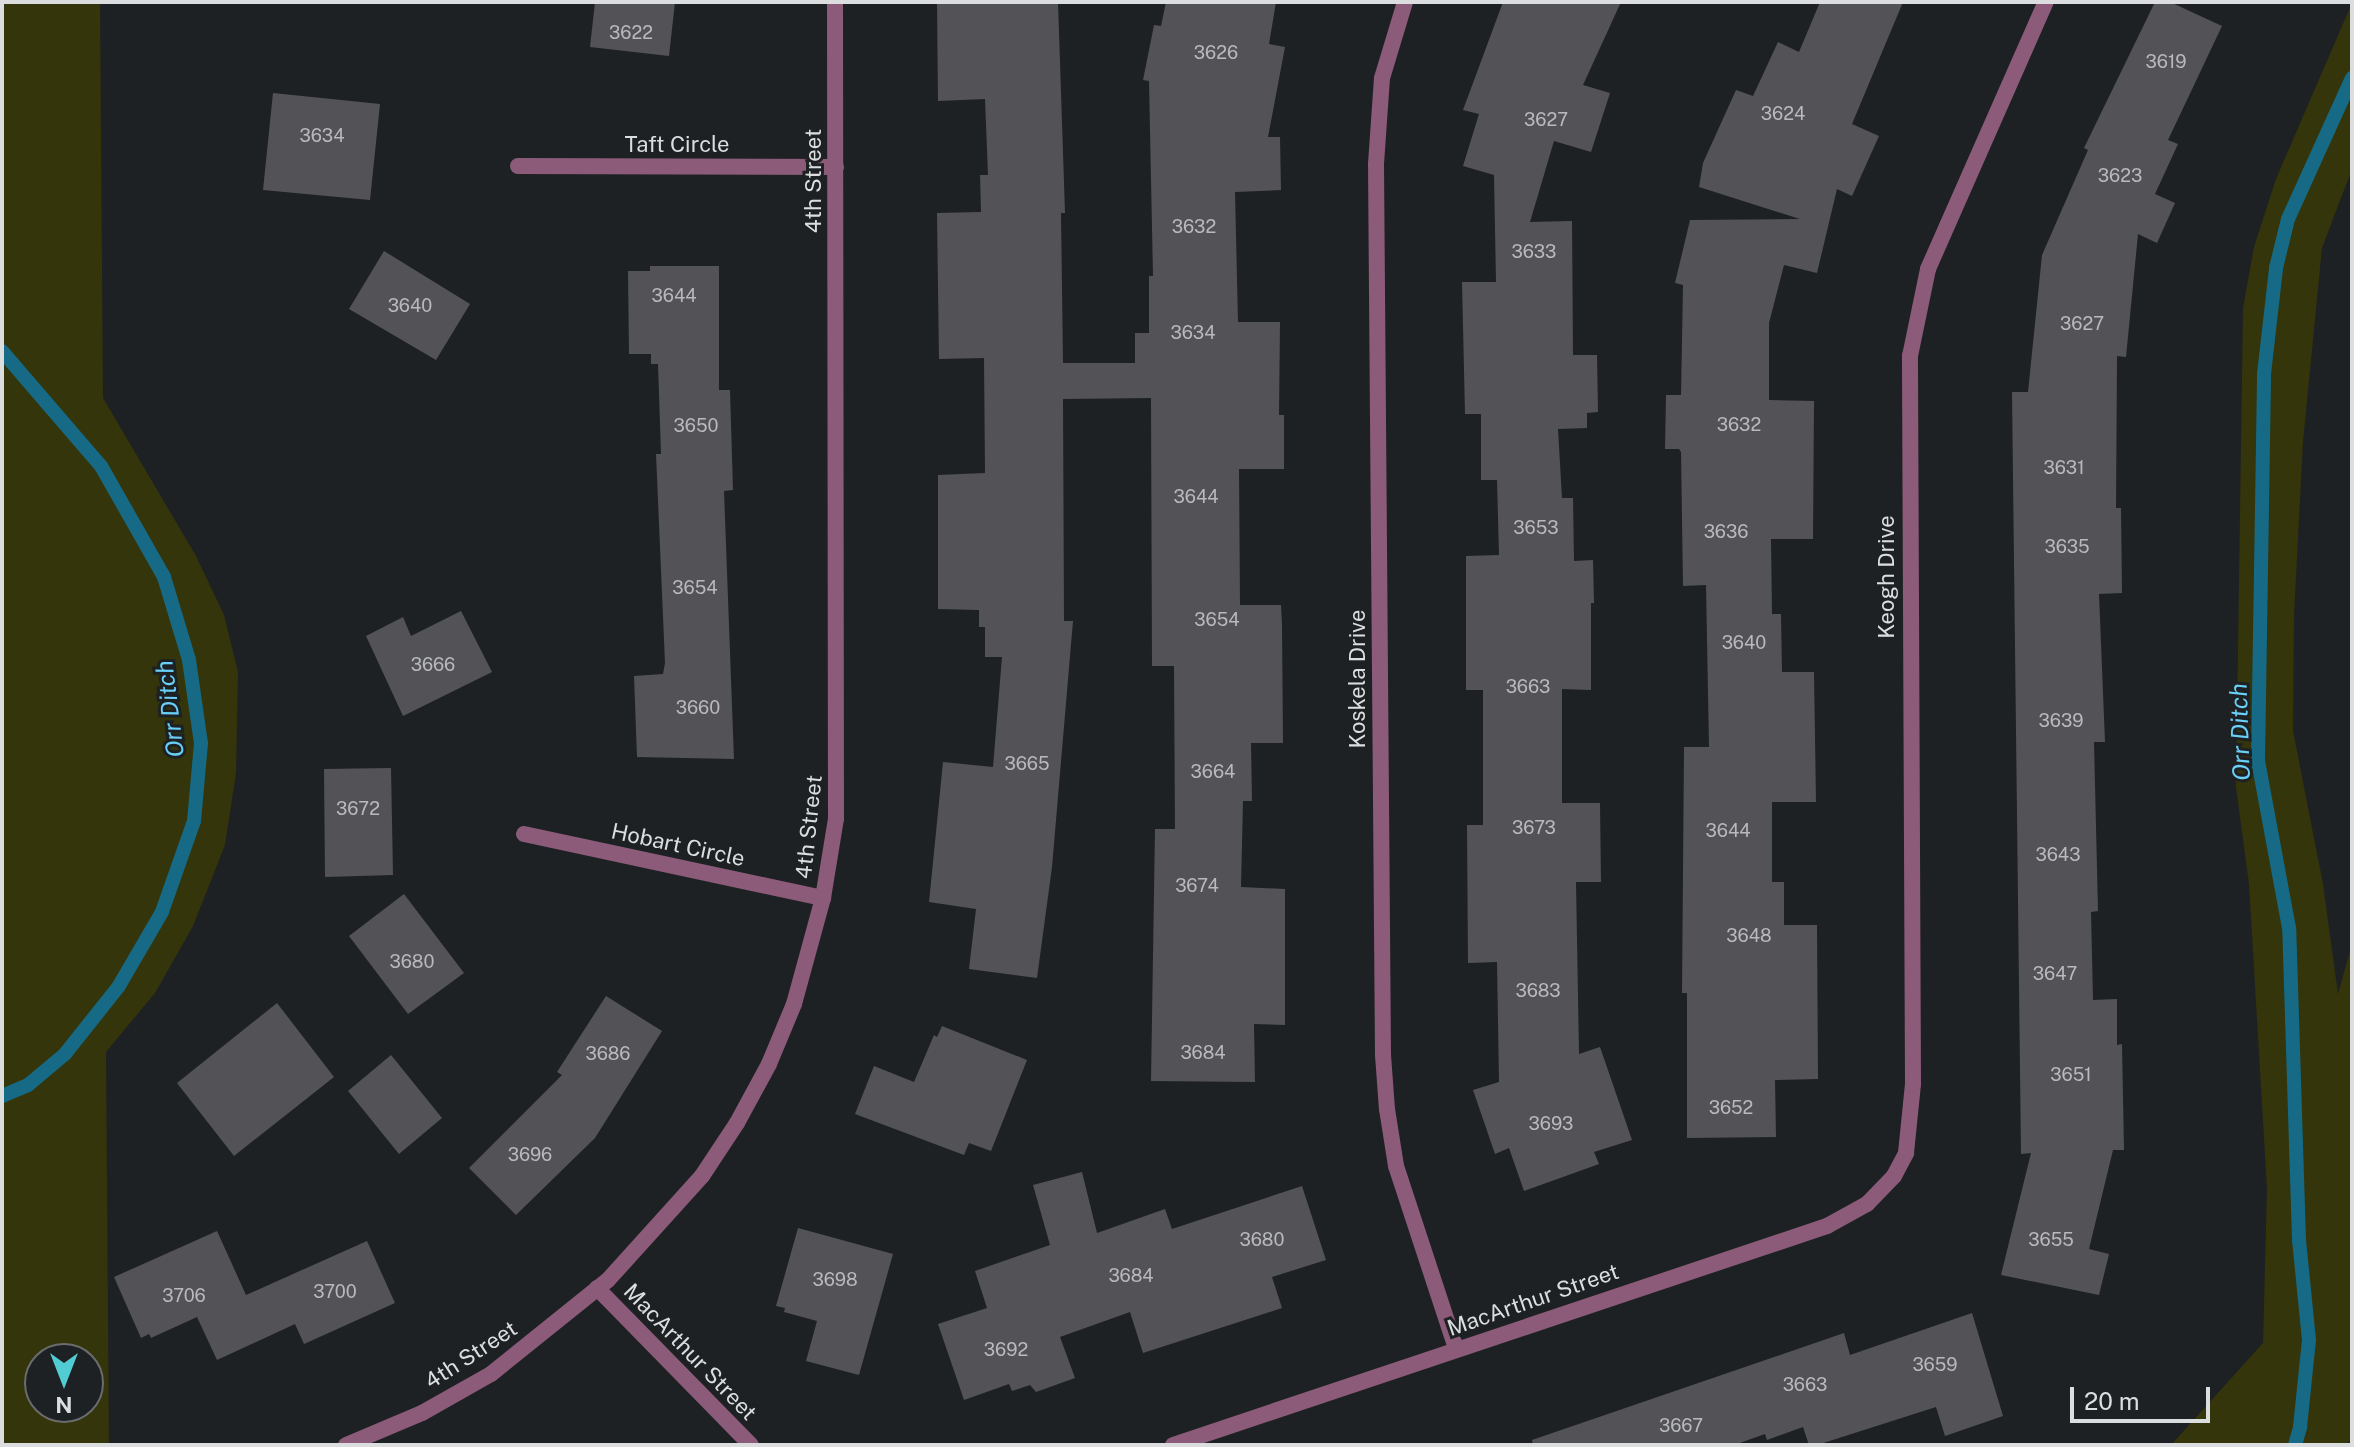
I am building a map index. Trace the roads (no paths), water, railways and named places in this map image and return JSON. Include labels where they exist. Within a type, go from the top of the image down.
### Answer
[{"type":"street","name":"4th Street","points":[[346,1445],[422,1413],[491,1374],[597,1288],[656,1231],[702,1176],[737,1123],[769,1064],[794,1004],[823,898],[836,819],[835,2]]},
{"type":"street","name":"Koskela Drive","points":[[1405,2],[1382,78],[1376,164],[1383,1055],[1396,1166],[1456,1349]]},
{"type":"street","name":"Keogh Drive","points":[[1894,1176],[1906,1153],[1913,1084],[1910,356],[1928,269],[2046,2]]},
{"type":"street","name":"Taft Circle","points":[[518,166],[836,167]]},
{"type":"street","name":"Hobart Circle","points":[[524,834],[823,898]]},
{"type":"street","name":"MacArthur Street","points":[[1173,1445],[1827,1226],[1867,1204],[1894,1176]]},
{"type":"street","name":"MacArthur Street","points":[[597,1288],[751,1445]]},
{"type":"waterway","name":"Orr Ditch","points":[[2295,1445],[2300,1427],[2309,1340],[2299,1240],[2289,928],[2258,761],[2264,374],[2276,268],[2288,219],[2352,78]]},
{"type":"waterway","name":"Orr Ditch","points":[[2,351],[101,466],[164,577],[189,660],[201,743],[194,821],[162,912],[119,986],[65,1054],[28,1085],[2,1096]]}]
